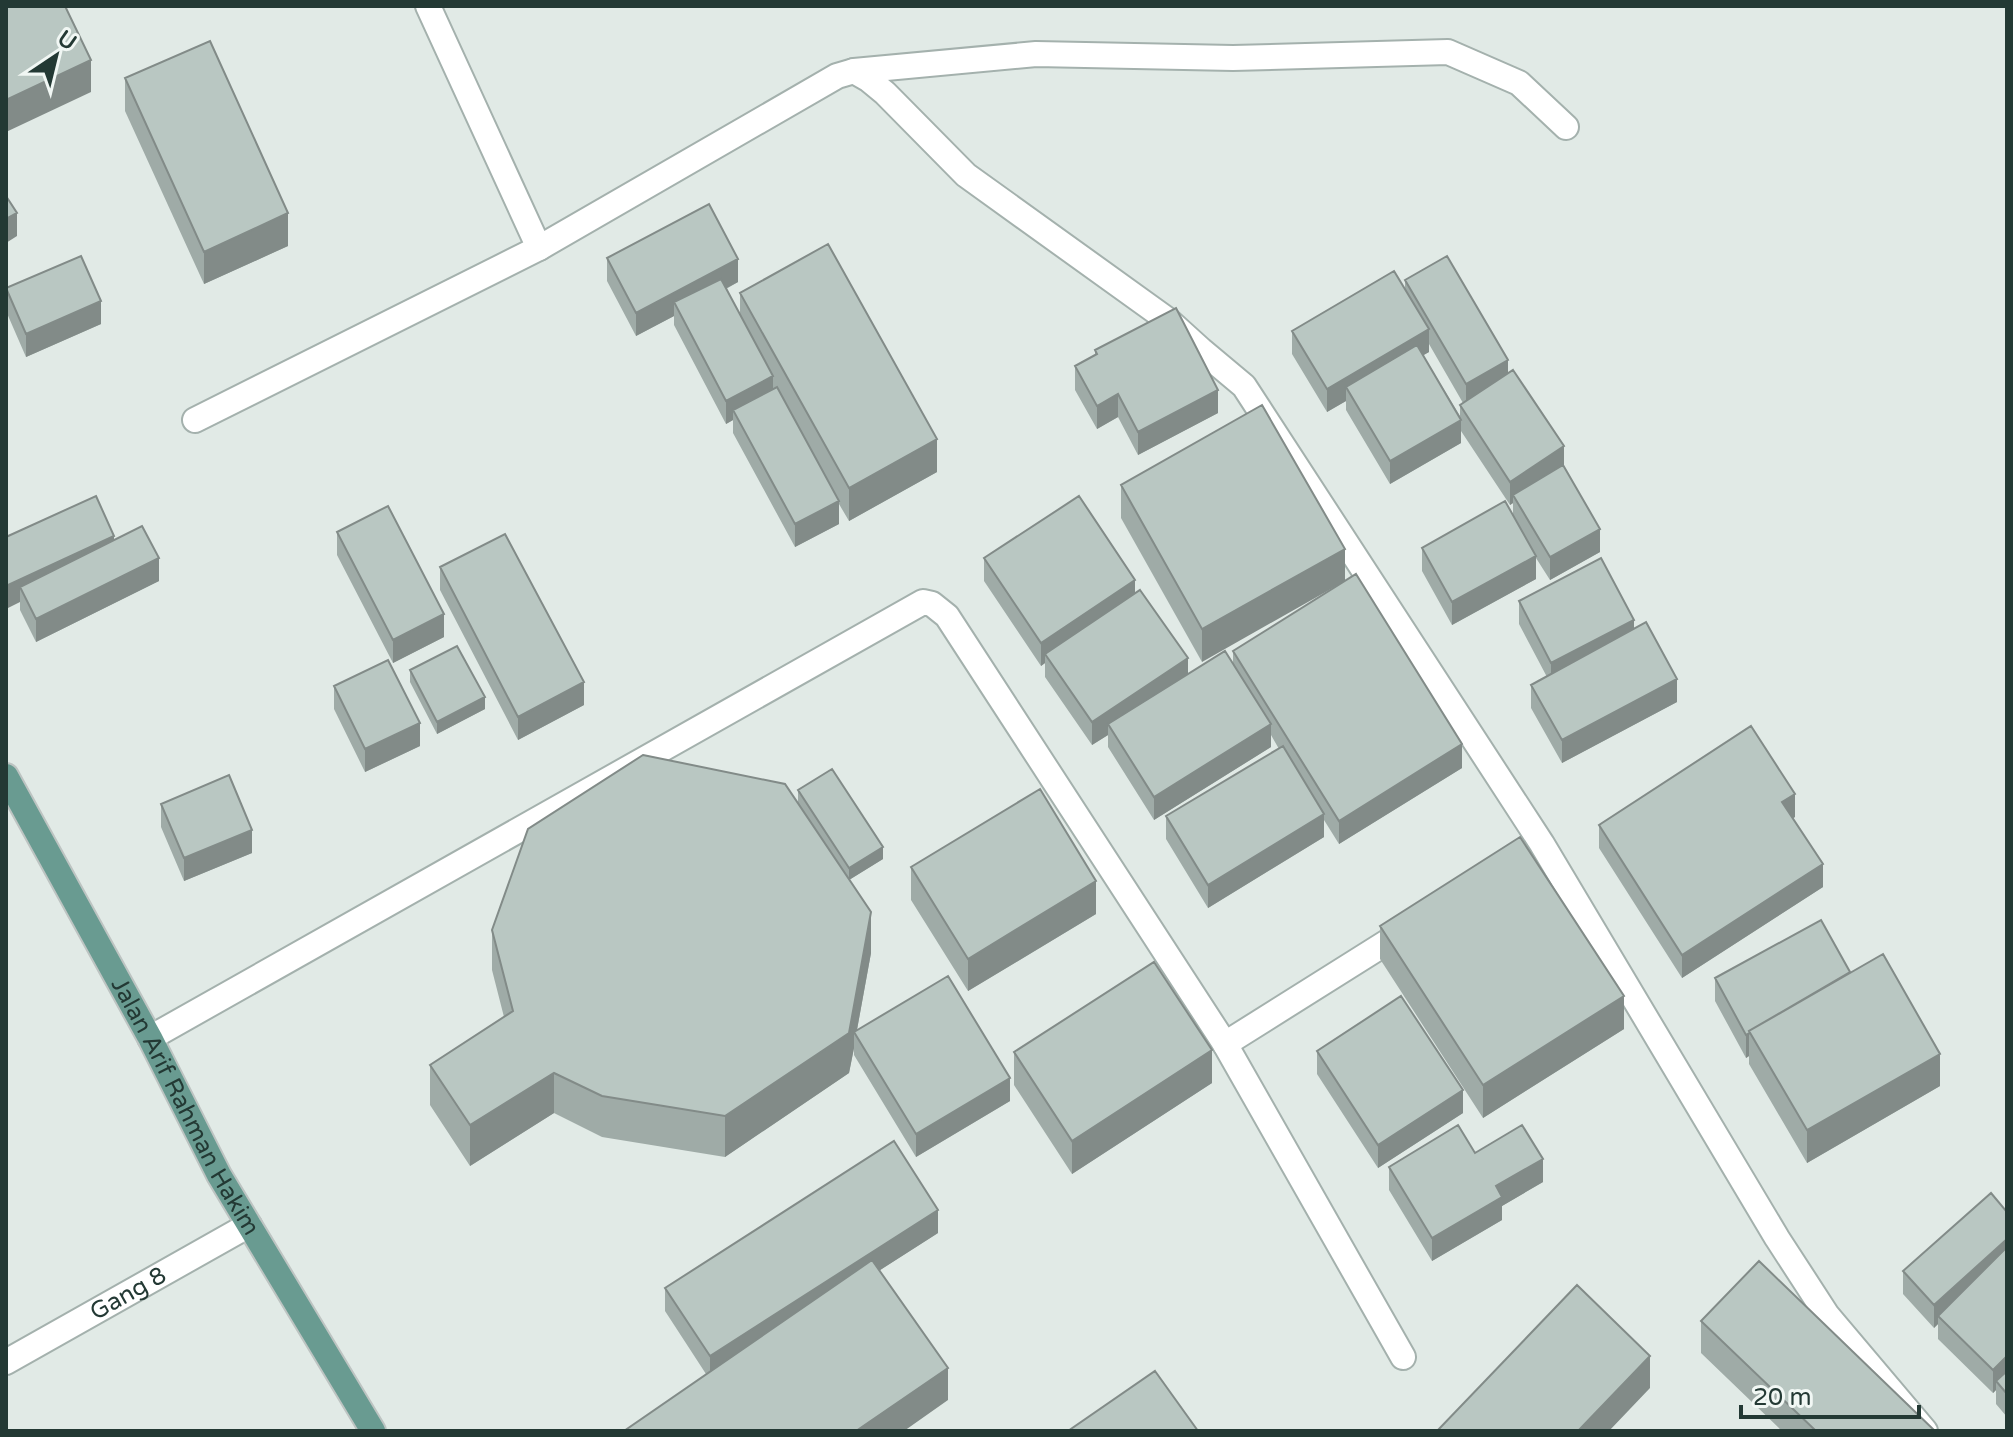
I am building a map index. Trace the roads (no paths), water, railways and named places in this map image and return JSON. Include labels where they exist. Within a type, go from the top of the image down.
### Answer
[{"type":"main road","name":"Jalan Arif Rahman Hakim","points":[[6,776],[150,1038],[219,1175],[373,1431]]},
{"type":"street","points":[[428,6],[539,248]]},
{"type":"street","points":[[195,420],[539,248],[837,76],[854,71],[1036,54],[1233,58],[1448,52],[1519,83],[1566,127]]},
{"type":"street","points":[[854,71],[885,93],[966,175],[1169,321],[1244,386],[1827,1315],[1925,1431]]},
{"type":"street","points":[[150,1038],[923,602],[932,604],[947,616],[1225,1044],[1403,1357]]},
{"type":"street","points":[[1225,1044],[1423,919]]},
{"type":"street","name":"Gang 8","points":[[6,1362],[249,1225]]}]
